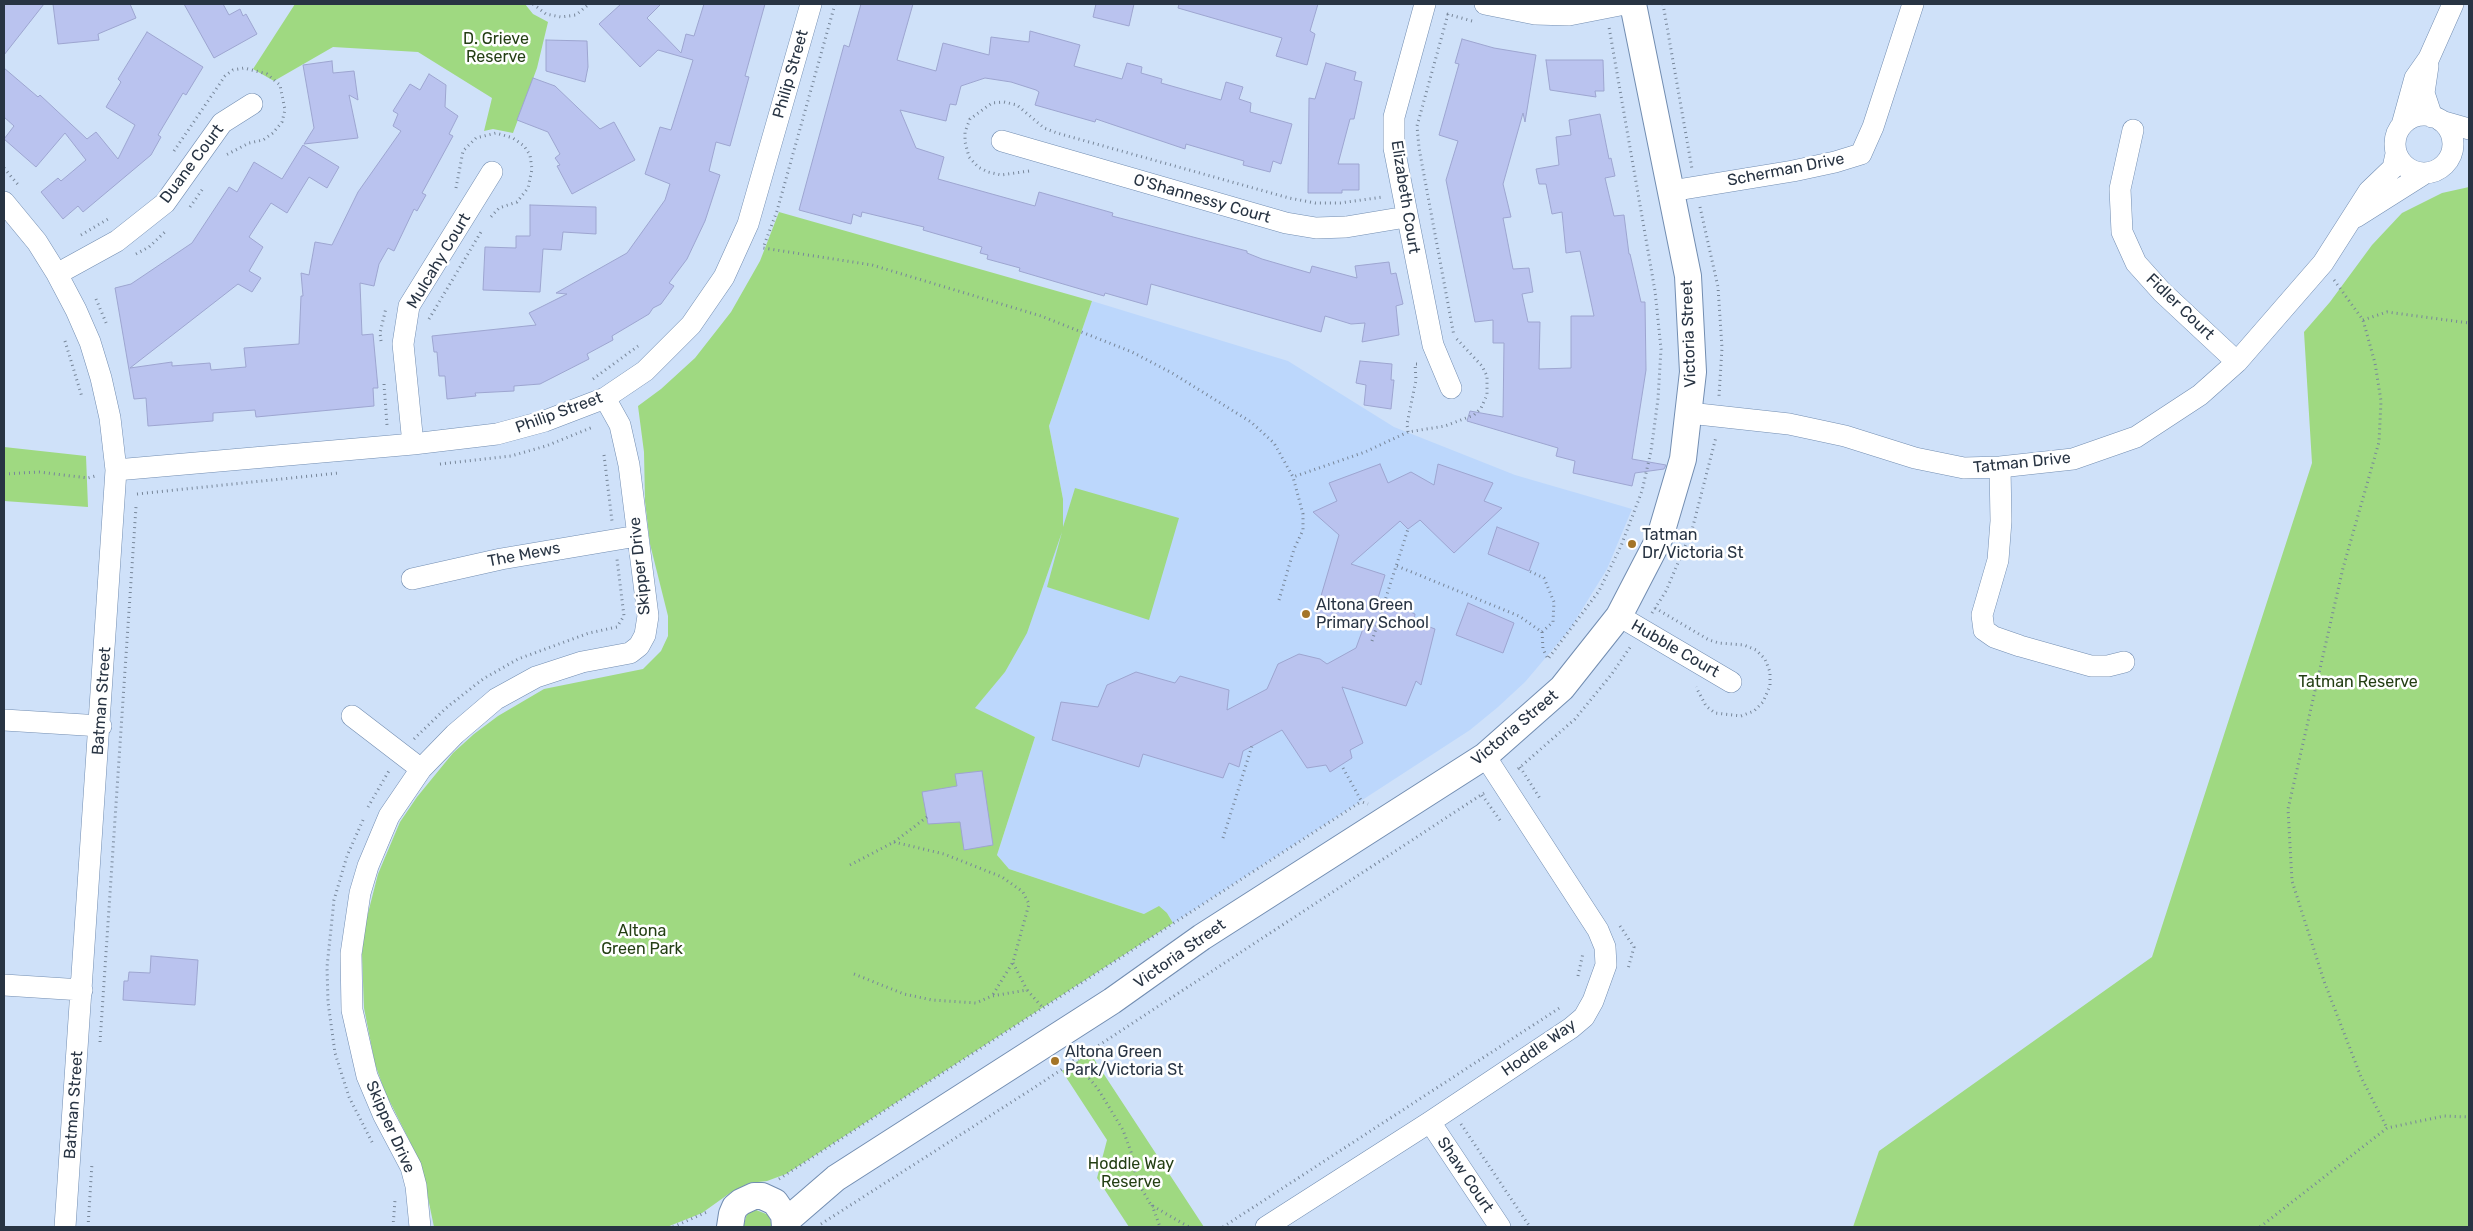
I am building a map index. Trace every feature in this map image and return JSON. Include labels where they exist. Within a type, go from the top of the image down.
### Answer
[{"type":"street","name":"Philip Street","points":[[125,469],[412,434],[497,434],[545,421],[605,398],[646,371],[691,325],[724,277],[748,224],[811,4]]},
{"type":"street","name":"Elizabeth Court","points":[[1425,4],[1394,117],[1394,148],[1406,217],[1433,345],[1451,388]]},
{"type":"street","points":[[1484,4],[1535,14],[1569,15],[1615,5]]},
{"type":"street","name":"Victoria Street","points":[[785,1225],[836,1178],[1112,1001],[1202,937],[1485,756],[1562,688],[1619,616],[1660,537],[1683,459],[1693,372],[1683,189],[1633,4]]},
{"type":"street","name":"Scherman Drive","points":[[1683,189],[1818,166],[1861,154],[1873,127],[1913,4]]},
{"type":"street","points":[[2402,125],[2415,78],[2429,58],[2453,4]]},
{"type":"street","points":[[2429,58],[2424,94],[2437,119],[2448,129],[2453,143],[2460,151],[2439,169],[2424,174],[2408,169],[2396,154],[2396,134],[2409,119],[2422,116],[2437,119],[2469,129]]},
{"type":"street","name":"Duane Court","points":[[57,274],[117,240],[165,203],[222,123],[252,104]]},
{"type":"street","name":"Fidler Court","points":[[2132,130],[2120,189],[2122,232],[2136,264],[2162,292],[2237,362]]},
{"type":"street","name":"O'Shannessy Court","points":[[1002,141],[1286,223],[1316,228],[1346,227],[1406,217]]},
{"type":"street","name":"Tatman Drive","points":[[1689,413],[1808,428],[1844,436],[1915,458],[1964,468],[2000,467],[2073,459],[2136,437],[2200,395],[2237,362],[2322,263],[2369,191],[2386,177],[2393,168],[2396,154]]},
{"type":"street","name":"Mulcahy Court","points":[[412,434],[403,344],[409,306],[492,172]]},
{"type":"street","name":"Tatman Drive","points":[[2353,218],[2424,174]]},
{"type":"street","name":"Batman Street","points":[[4,202],[37,242],[76,310],[101,378],[125,469],[101,726],[65,1227]]},
{"type":"street","name":"Skipper Drive","points":[[420,1227],[416,1186],[411,1167],[383,1114],[367,1076],[352,1010],[350,983],[354,922],[368,866],[390,816],[421,769],[455,734],[496,699],[536,677],[582,662],[630,653],[639,646],[645,635],[648,616],[629,464],[620,425],[605,398]]},
{"type":"street","points":[[2000,467],[2002,521],[1998,560],[1982,615],[1984,630],[1994,637],[2020,646],[2091,666],[2108,666],[2124,662]]},
{"type":"street","name":"The Mews","points":[[412,579],[501,559],[637,536]]},
{"type":"street","name":"Hubble Court","points":[[1619,616],[1731,682]]},
{"type":"street","points":[[352,716],[421,769]]},
{"type":"street","points":[[4,720],[101,726]]},
{"type":"street","name":"Hoddle Way","points":[[1266,1227],[1435,1130],[1584,1017],[1593,1001],[1606,965],[1605,947],[1598,930],[1485,756]]},
{"type":"street","points":[[4,985],[82,990]]},
{"type":"street","name":"Shaw Court","points":[[1435,1130],[1500,1227]]},
{"type":"street","name":"Victoria Street","points":[[722,1219],[747,1198],[772,1189],[836,1178]]},
{"type":"street","points":[[772,1189],[785,1225]]},
{"type":"street","name":"Skipper Drive","points":[[412,1227],[417,1204]]},
{"type":"path","points":[[533,4],[546,14],[561,17],[576,15],[589,4]]},
{"type":"path","points":[[835,4],[777,211],[763,248],[872,264],[1042,316],[1132,352],[1172,373],[1251,422],[1274,443],[1293,477],[1304,514],[1303,530],[1294,549],[1279,600]]},
{"type":"path","points":[[816,1227],[1501,783],[1575,719],[1611,675],[1666,591],[1692,530],[1715,446],[1718,416],[1722,348],[1718,287],[1683,189],[1663,4]]},
{"type":"path","points":[[1542,632],[1543,649],[1548,659],[1599,591],[1621,546],[1642,491],[1658,399],[1660,348],[1655,291],[1615,5]]},
{"type":"path","points":[[2322,263],[2363,320],[2375,363],[2381,401],[2379,442],[2343,568],[2288,809],[2292,881],[2327,990],[2361,1076],[2388,1128]]},
{"type":"path","points":[[94,296],[102,310],[110,334]]},
{"type":"path","points":[[2363,320],[2387,312],[2469,323]]},
{"type":"path","points":[[588,382],[645,342]]},
{"type":"path","points":[[432,464],[511,456],[571,437],[597,425],[599,430]]},
{"type":"path","points":[[377,427],[412,434]]},
{"type":"path","points":[[1293,477],[1364,452],[1408,432]]},
{"type":"path","points":[[376,1149],[362,1126],[349,1097],[335,1053],[328,1002],[326,966],[334,900],[347,856],[373,796],[401,753],[446,708],[500,669],[544,648],[589,633],[617,627],[624,616],[603,454]]},
{"type":"path","points":[[4,474],[39,472],[88,478],[125,469],[137,494],[100,1043]]},
{"type":"path","points":[[137,494],[346,473]]},
{"type":"path","points":[[1372,641],[1408,529]]},
{"type":"path","points":[[1397,566],[1519,616],[1542,632]]},
{"type":"path","points":[[1529,572],[1544,578],[1554,602],[1553,622],[1542,632]]},
{"type":"path","points":[[1223,838],[1252,746]]},
{"type":"path","points":[[1520,767],[1545,807]]},
{"type":"path","points":[[1343,768],[1362,801],[1376,806],[1386,820]]},
{"type":"path","points":[[1482,795],[1504,828]]},
{"type":"path","points":[[772,1189],[782,1178],[1362,801]]},
{"type":"path","points":[[850,865],[894,842],[927,817]]},
{"type":"path","points":[[894,842],[944,854],[1002,877],[1023,892],[1029,904],[1012,962],[992,996]]},
{"type":"path","points":[[1620,924],[1634,946],[1626,977]]},
{"type":"path","points":[[1576,984],[1583,953],[1581,946]]},
{"type":"path","points":[[1012,962],[1026,990],[1042,1008]]},
{"type":"path","points":[[854,974],[904,994],[932,1000],[976,1003],[992,996],[1026,990]]},
{"type":"path","points":[[1223,1227],[1564,1005]]},
{"type":"path","points":[[1058,1035],[1074,1061],[1098,1089],[1123,1130],[1131,1152],[1137,1181],[1151,1205],[1160,1227]]},
{"type":"path","points":[[2260,1227],[2388,1128],[2444,1116],[2469,1117]]},
{"type":"path","points":[[1435,1130],[1461,1124],[1470,1119]]},
{"type":"path","points":[[1461,1124],[1530,1227]]},
{"type":"path","points":[[88,1227],[92,1160]]},
{"type":"path","points":[[393,1190],[394,1227]]},
{"type":"path","points":[[1151,1205],[1189,1227]]},
{"type":"path","points":[[673,1227],[703,1215],[722,1219]]},
{"type":"shaded area","name":"Altona Green Primary School","points":[[1092,301],[1288,361],[1394,427],[1515,475],[1632,509],[1607,569],[1570,629],[1525,682],[1498,707],[1470,730],[1173,923],[1167,913],[1144,914],[1009,869],[997,855],[1035,737],[974,708],[1005,672],[1042,590],[1063,528],[1063,499],[1049,426]]},
{"type":"green space","name":"D. Grieve Reserve","points":[[295,4],[525,4],[533,14],[548,22],[537,68],[513,133],[493,129],[484,131],[492,98],[418,52],[333,47],[274,81],[253,69]]},
{"type":"green space","name":"Tatman Reserve","points":[[2469,187],[2469,1227],[1853,1227],[1879,1151],[2152,957],[2312,463],[2304,332],[2330,302],[2372,245],[2402,213],[2442,193]]},
{"type":"green space","name":"Altona Green Park","points":[[779,212],[1092,301],[1049,426],[1063,499],[1063,527],[1075,488],[1179,518],[1149,620],[1047,587],[1062,532],[1027,633],[1005,672],[975,708],[1035,737],[997,855],[1009,869],[1144,914],[1159,906],[1167,913],[1173,923],[786,1174],[767,1181],[749,1183],[730,1193],[702,1213],[667,1227],[434,1227],[421,1164],[385,1092],[375,1064],[364,1008],[362,954],[365,925],[378,874],[400,822],[417,797],[453,753],[474,734],[498,716],[544,689],[643,669],[661,651],[668,636],[668,616],[650,544],[645,501],[644,452],[638,406],[661,389],[695,358],[731,312],[760,261]]},
{"type":"green space","points":[[4,447],[86,456],[88,507],[4,501]]},
{"type":"green space","name":"Hoddle Way Reserve","points":[[1090,1053],[1204,1227],[1129,1227],[1097,1178],[1107,1140],[1062,1071]]},
{"type":"green space","points":[[756,1210],[769,1215],[772,1227],[743,1227],[747,1214]]},
{"type":"building","points":[[4,4],[44,4],[4,55]]},
{"type":"building","points":[[53,4],[130,4],[136,18],[98,34],[99,40],[58,44]]},
{"type":"building","points":[[184,4],[223,4],[229,15],[240,9],[243,16],[246,14],[257,34],[214,58]]},
{"type":"building","points":[[621,4],[661,4],[647,18],[681,53],[686,34],[694,36],[704,4],[765,4],[745,76],[749,77],[730,146],[716,142],[709,171],[720,175],[705,221],[687,259],[669,283],[674,286],[661,304],[653,308],[649,314],[612,336],[613,340],[587,354],[589,359],[540,384],[514,386],[514,391],[475,393],[476,396],[447,399],[445,376],[439,376],[437,352],[434,352],[432,336],[536,325],[529,313],[567,294],[556,293],[627,253],[665,200],[670,184],[645,174],[660,127],[671,130],[693,60],[658,50],[640,67],[599,24]]},
{"type":"building","points":[[861,4],[913,4],[897,60],[936,71],[943,43],[989,55],[991,37],[1029,42],[1030,31],[1080,45],[1074,66],[1122,79],[1127,63],[1142,67],[1141,73],[1162,79],[1161,83],[1221,100],[1226,82],[1243,87],[1239,99],[1251,103],[1250,112],[1292,124],[1281,164],[1273,161],[1270,172],[1243,165],[1244,161],[1186,144],[1185,149],[1096,119],[1095,122],[1035,105],[1039,92],[1011,82],[985,78],[961,86],[956,105],[950,104],[946,121],[900,110],[916,148],[944,157],[938,179],[1035,206],[1039,192],[1113,213],[1112,216],[1247,251],[1247,253],[1262,259],[1310,273],[1312,266],[1357,278],[1355,266],[1389,262],[1391,274],[1396,273],[1403,304],[1396,306],[1399,335],[1362,342],[1365,323],[1351,324],[1325,316],[1321,332],[1151,284],[1147,305],[1105,293],[1104,296],[1019,271],[1020,268],[987,259],[988,255],[980,253],[982,247],[923,230],[924,227],[862,212],[861,217],[853,214],[851,224],[799,210],[844,45],[849,47]]},
{"type":"building","points":[[1096,4],[1134,4],[1129,26],[1093,17]]},
{"type":"building","points":[[1179,4],[1318,4],[1310,31],[1315,34],[1307,65],[1276,56],[1282,38],[1178,8]]},
{"type":"building","points":[[147,32],[203,67],[186,95],[183,93],[158,135],[161,137],[151,155],[83,212],[78,206],[63,219],[41,192],[58,178],[61,181],[86,160],[65,133],[36,167],[4,139],[14,126],[4,117],[4,68],[38,97],[40,95],[87,139],[96,132],[118,159],[135,125],[106,107],[121,82],[118,79]]},
{"type":"building","points":[[1462,39],[1494,48],[1536,55],[1525,122],[1523,113],[1503,184],[1511,217],[1503,218],[1513,269],[1529,268],[1533,292],[1522,294],[1528,322],[1540,322],[1539,369],[1571,368],[1571,316],[1594,316],[1580,251],[1566,253],[1562,212],[1552,214],[1546,184],[1539,184],[1536,169],[1559,165],[1556,137],[1571,135],[1569,120],[1600,114],[1609,159],[1611,158],[1615,176],[1605,178],[1614,216],[1624,215],[1629,254],[1641,302],[1645,302],[1646,370],[1632,459],[1666,465],[1664,469],[1635,473],[1632,486],[1573,473],[1575,461],[1556,456],[1558,448],[1467,421],[1470,411],[1503,417],[1504,343],[1493,343],[1493,320],[1475,322],[1446,180],[1458,141],[1439,135],[1459,64],[1455,63]]},
{"type":"building","points":[[546,40],[587,41],[588,67],[585,82],[546,71]]},
{"type":"building","points":[[1546,60],[1603,60],[1604,91],[1595,91],[1596,97],[1550,90]]},
{"type":"building","points":[[332,61],[333,73],[354,71],[358,100],[349,95],[358,138],[304,144],[314,128],[303,65]]},
{"type":"building","points":[[1326,63],[1356,72],[1354,80],[1362,82],[1354,119],[1350,119],[1338,164],[1359,164],[1359,190],[1342,190],[1342,193],[1308,193],[1309,98],[1315,99]]},
{"type":"building","points":[[429,74],[446,85],[445,107],[458,116],[449,134],[453,136],[422,193],[426,195],[417,211],[414,209],[394,251],[388,248],[379,264],[374,286],[360,283],[362,335],[373,334],[378,388],[373,388],[374,406],[256,417],[255,410],[213,413],[213,421],[148,426],[146,398],[134,399],[115,288],[131,284],[192,243],[229,187],[237,192],[254,162],[282,179],[303,145],[339,167],[327,188],[309,177],[287,213],[271,203],[249,237],[263,247],[249,271],[261,278],[252,292],[238,284],[130,368],[172,362],[172,366],[210,363],[211,370],[246,367],[244,348],[299,344],[301,296],[303,296],[301,273],[309,275],[315,242],[332,245],[358,192],[401,131],[393,126],[398,114],[393,111],[410,84],[420,90]]},
{"type":"building","points":[[533,78],[555,86],[600,129],[614,122],[635,160],[572,194],[557,166],[560,165],[555,158],[560,154],[548,132],[517,120]]},
{"type":"building","points":[[530,205],[596,207],[596,234],[563,232],[561,250],[543,249],[540,292],[483,290],[485,247],[516,248],[516,236],[530,236]]},
{"type":"building","points":[[1360,361],[1392,364],[1391,380],[1394,380],[1391,409],[1364,405],[1366,385],[1356,383]]},
{"type":"building","points":[[1380,464],[1388,483],[1411,472],[1434,485],[1438,464],[1493,483],[1484,501],[1502,508],[1454,553],[1420,520],[1408,529],[1400,521],[1351,564],[1385,575],[1378,598],[1415,614],[1414,621],[1435,629],[1421,685],[1416,681],[1406,706],[1342,687],[1363,743],[1350,750],[1352,758],[1330,772],[1326,765],[1307,768],[1282,730],[1243,751],[1239,767],[1229,763],[1223,778],[1143,754],[1139,767],[1052,740],[1061,702],[1098,707],[1107,685],[1136,672],[1175,683],[1180,676],[1229,690],[1227,710],[1267,689],[1278,664],[1299,654],[1320,659],[1327,664],[1356,648],[1364,626],[1316,613],[1339,535],[1313,512],[1337,501],[1329,483]]},
{"type":"building","points":[[1497,527],[1539,543],[1529,571],[1488,554]]},
{"type":"building","points":[[1468,603],[1514,623],[1503,653],[1456,635]]},
{"type":"building","points":[[982,771],[993,845],[964,850],[960,822],[928,824],[922,792],[957,786],[955,774]]},
{"type":"building","points":[[151,956],[198,960],[195,1005],[123,1000],[124,981],[128,981],[129,972],[150,973]]},
{"type":"place","name":"Tatman Dr/Victoria St","points":[[1632,544]]},
{"type":"place","name":"Altona Green Primary School","points":[[1306,614]]},
{"type":"place","name":"Altona Green Park/Victoria St","points":[[1055,1061]]}]
